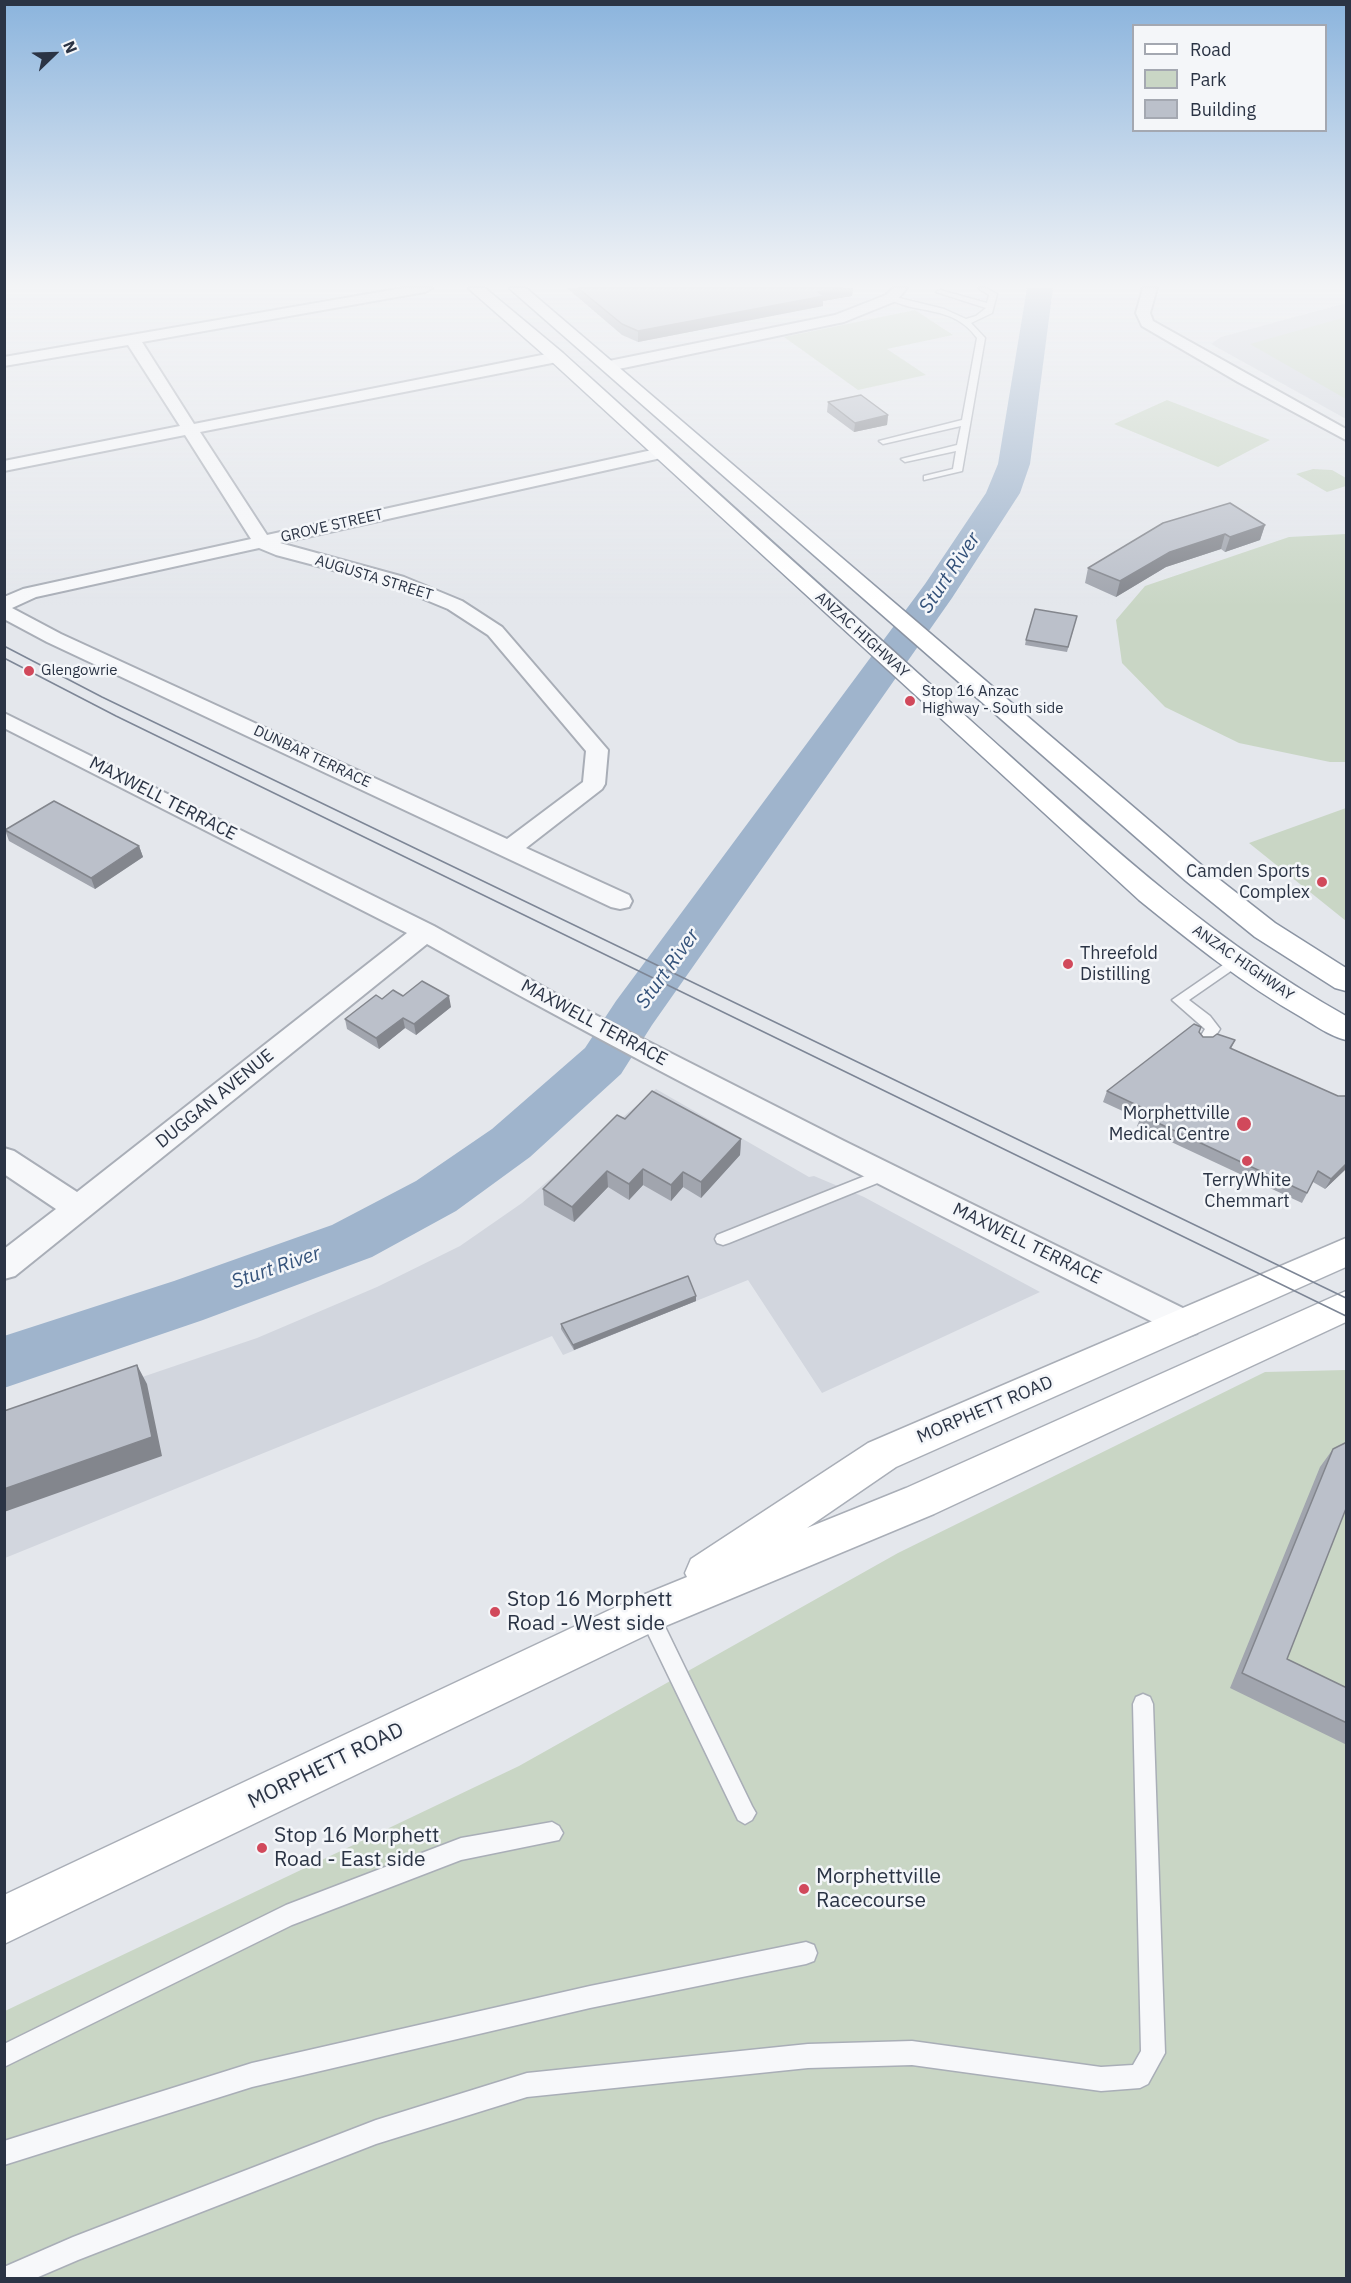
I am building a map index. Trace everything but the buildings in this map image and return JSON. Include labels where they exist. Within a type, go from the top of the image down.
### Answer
[{"type":"main road","name":"ANZAC HIGHWAY","points":[[598,395],[1084,837],[1217,948],[1318,1015],[1347,1029]]},
{"type":"main road","name":"ANZAC HIGHWAY","points":[[641,395],[1129,819],[1265,930],[1347,981]]},
{"type":"main road","points":[[654,406],[657,422],[677,441],[676,445],[661,453]]},
{"type":"main road","points":[[680,470],[690,460],[706,452]]},
{"type":"main road","points":[[1084,837],[1129,819]]},
{"type":"main road","name":"MORPHETT ROAD","points":[[648,1613],[882,1455],[1347,1252]]},
{"type":"main road","name":"MORPHETT ROAD","points":[[4,1920],[648,1613],[920,1501],[1347,1306]]},
{"type":"street","points":[[168,395],[262,542]]},
{"type":"street","points":[[4,466],[369,395]]},
{"type":"street","points":[[1272,395],[1347,435]]},
{"type":"street","name":"GROVE STREET","points":[[4,604],[30,593],[661,453]]},
{"type":"street","name":"AUGUSTA STREET","points":[[262,542],[283,551],[405,584],[455,605],[495,631],[597,750],[594,784],[510,849]]},
{"type":"street","name":"DUNBAR TERRACE","points":[[4,611],[54,638],[620,901]]},
{"type":"street","name":"MAXWELL TERRACE","points":[[4,719],[425,932],[590,1023],[885,1174],[1186,1324]]},
{"type":"street","name":"DUGGAN AVENUE","points":[[4,1267],[425,932]]},
{"type":"street","points":[[4,1159],[78,1209]]},
{"type":"lane","points":[[927,478],[957,471],[970,395]]},
{"type":"lane","points":[[883,441],[965,422]]},
{"type":"lane","points":[[906,459],[961,447]]},
{"type":"lane","points":[[1204,1042],[1213,1029],[1179,1000],[1236,961]]},
{"type":"lane","points":[[723,1239],[885,1174]]},
{"type":"lane","points":[[648,1613],[745,1813]]},
{"type":"lane","points":[[8,2278],[73,2249],[376,2132],[527,2085],[808,2056],[912,2053],[1101,2079],[1140,2076],[1153,2053],[1143,1704]]},
{"type":"lane","points":[[4,2056],[286,1916],[461,1849],[552,1833]]},
{"type":"lane","points":[[4,2152],[252,2075],[590,1997],[806,1953]]},
{"type":"shaded area","points":[[1302,395],[1346,395],[1346,419]]},
{"type":"shaded area","points":[[656,1089],[809,1177],[814,1176],[864,1197],[1040,1292],[822,1393],[748,1280],[563,1355],[552,1336],[5,1558],[4,1424],[257,1338],[377,1287],[460,1246],[522,1203]]},
{"type":"green space","points":[[1167,400],[1270,440],[1218,467],[1114,424]]},
{"type":"green space","points":[[1313,469],[1332,470],[1346,478],[1346,486],[1327,492],[1296,474]]},
{"type":"green space","points":[[1346,534],[1346,762],[1330,762],[1239,743],[1165,707],[1122,663],[1116,620],[1145,586],[1289,537]]},
{"type":"green space","name":"Camden Sports Complex","points":[[1346,808],[1346,921],[1249,843]]},
{"type":"green space","name":"Morphettville Racecourse","points":[[1346,1370],[1346,2278],[5,2278],[5,2011],[519,1766],[898,1553],[1265,1372]]},
{"type":"waterway","name":"Sturt River","points":[[4,1362],[182,1303],[352,1241],[436,1196],[511,1143],[603,1061],[634,1013],[939,590],[1003,493],[1014,464],[1024,395]]},
{"type":"tram line","points":[[4,646],[102,697],[1346,1298]]},
{"type":"tram line","points":[[4,658],[116,716],[1346,1316]]},
{"type":"place","name":"Glengowrie","points":[[29,671]]},
{"type":"place","name":"Stop 16 Anzac Highway - South side","points":[[910,701]]},
{"type":"place","name":"Camden Sports Complex","points":[[1322,882]]},
{"type":"place","name":"Threefold Distilling","points":[[1068,964]]},
{"type":"place","name":"Morphettville Medical Centre","points":[[1244,1124]]},
{"type":"place","name":"TerryWhite Chemmart","points":[[1247,1161]]},
{"type":"place","name":"Stop 16 Morphett Road - West side","points":[[495,1612]]},
{"type":"place","name":"Stop 16 Morphett Road - East side","points":[[262,1848]]},
{"type":"place","name":"Morphettville Racecourse","points":[[804,1889]]}]
